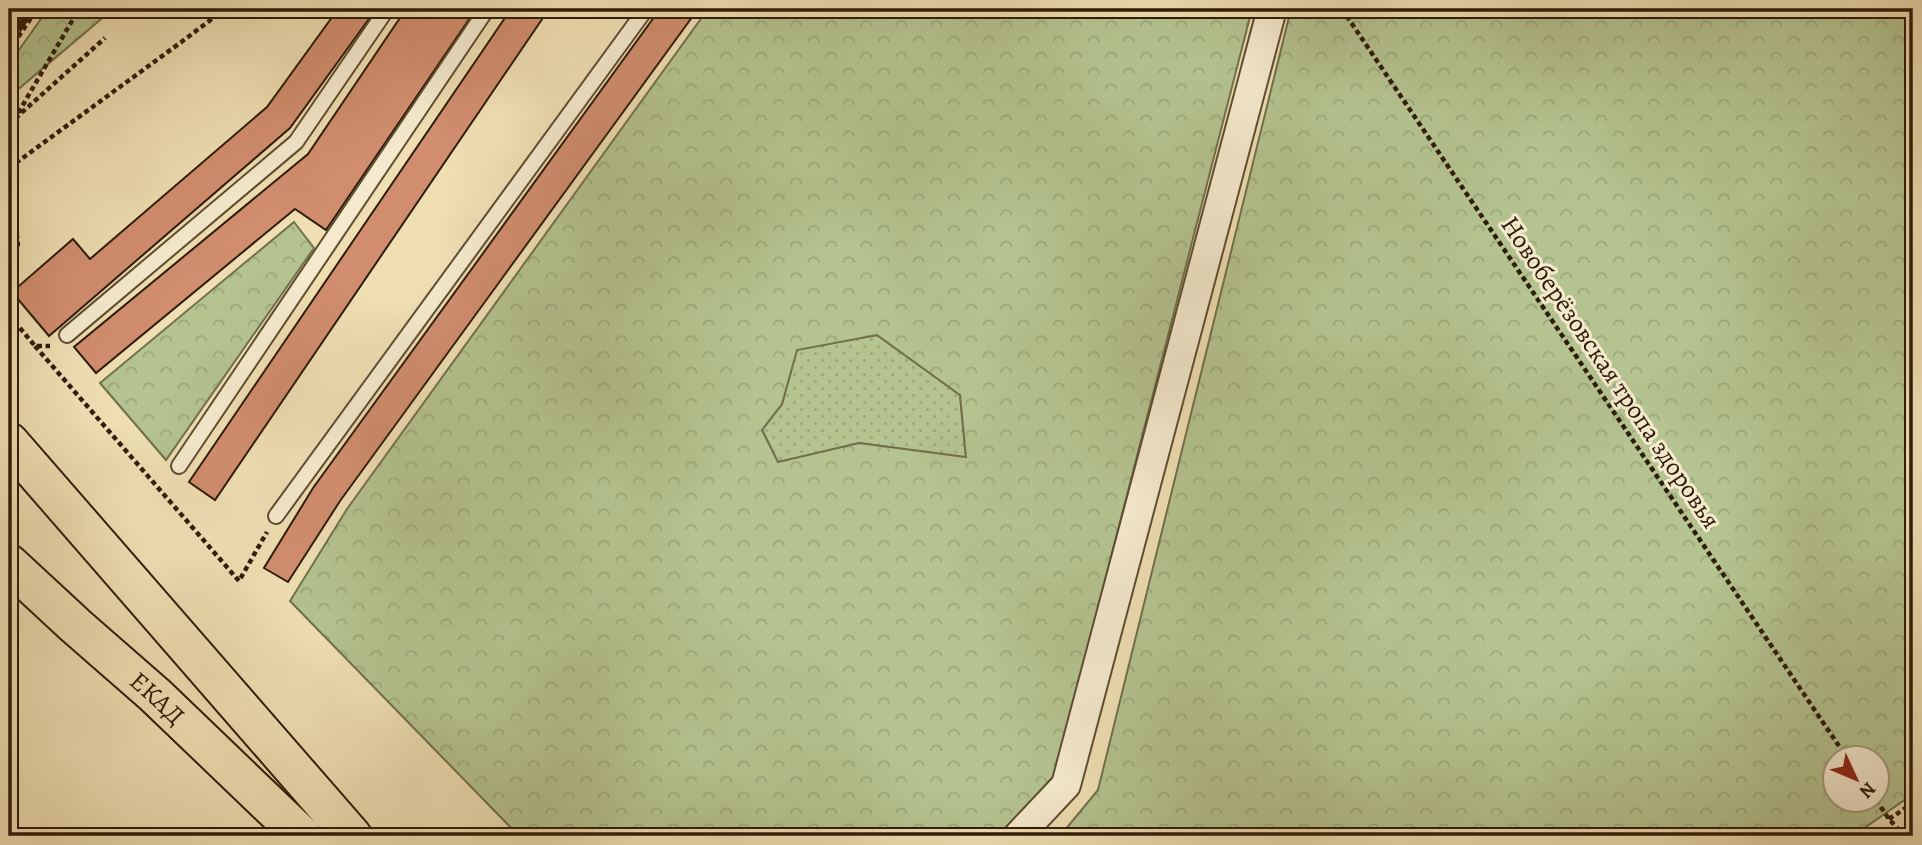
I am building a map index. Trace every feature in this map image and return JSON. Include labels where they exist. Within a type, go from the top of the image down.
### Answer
[{"type":"main road","points":[[9,442],[352,836]]},
{"type":"main road","name":"ЕКАД","points":[[9,564],[155,695],[302,836]]},
{"type":"street","points":[[1018,836],[1066,785],[1272,9]]},
{"type":"lane","points":[[67,335],[296,142],[387,9]]},
{"type":"lane","points":[[179,466],[487,9]]},
{"type":"lane","points":[[276,516],[646,9]]},
{"type":"path","points":[[9,51],[37,9]]},
{"type":"path","points":[[11,122],[79,9]]},
{"type":"path","points":[[9,168],[225,9]]},
{"type":"path","name":"Новоберёзовская тропа здоровья","points":[[1342,9],[1838,744]]},
{"type":"path","points":[[11,122],[105,38]]},
{"type":"path","points":[[9,201],[13,206],[19,244],[9,263]]},
{"type":"path","points":[[9,315],[34,346],[50,346],[67,335]]},
{"type":"path","points":[[1889,819],[1913,803]]},
{"type":"path","points":[[1886,814],[1904,836]]},
{"type":"green space","points":[[48,9],[113,9],[9,97],[9,64]]},
{"type":"green space","points":[[708,9],[1252,9],[1055,775],[1000,836],[519,836],[290,601],[347,509]],"holes":[[[877,335],[960,395],[966,457],[859,443],[778,462],[762,430],[782,404],[797,350]]]},
{"type":"green space","points":[[1291,9],[1913,9],[1913,794],[1890,810],[1890,744],[1820,744],[1820,814],[1884,814],[1853,836],[1060,836],[1098,790]]},
{"type":"green space","points":[[294,222],[314,248],[166,460],[100,383]]},
{"type":"green space","points":[[877,335],[960,395],[966,458],[859,443],[778,463],[762,430],[782,404],[797,349]]},
{"type":"building","points":[[338,9],[376,9],[290,128],[49,336],[12,292],[73,239],[90,259],[267,107]]},
{"type":"building","points":[[406,9],[476,9],[326,230],[295,209],[96,373],[74,347],[308,154]]},
{"type":"building","points":[[511,9],[549,9],[215,500],[189,482]]},
{"type":"building","points":[[660,9],[698,9],[340,501],[288,582],[264,568],[313,488]]},
{"type":"railway","points":[[9,43],[31,9]]}]
